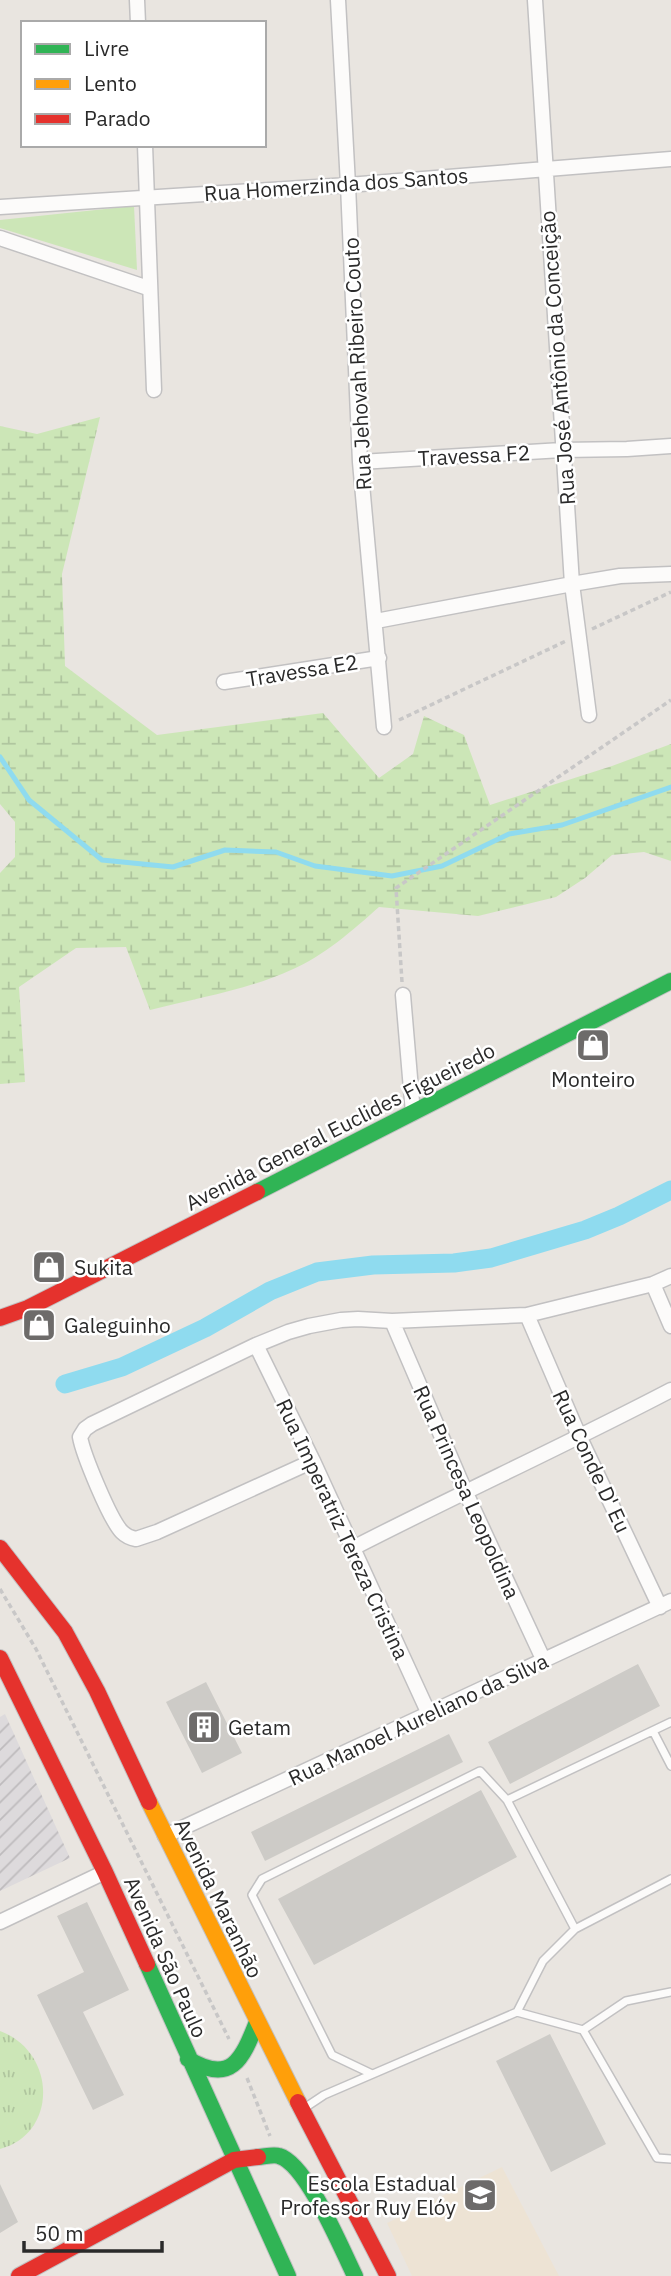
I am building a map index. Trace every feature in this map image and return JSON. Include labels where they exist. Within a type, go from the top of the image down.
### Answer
[{"type":"main road","name":"Avenida General Euclides Figueiredo","points":[[0,1318],[28,1308],[671,981]]},
{"type":"main road","name":"Avenida General Euclides Figueiredo","points":[[0,1328],[28,1308]]},
{"type":"main road","name":"Avenida Maranhão","points":[[0,1548],[65,1632],[123,1744],[165,1836],[257,2022],[387,2276]]},
{"type":"main road","name":"Avenida São Paulo","points":[[0,1658],[105,1872],[288,2276]]},
{"type":"main road","points":[[188,2059],[204,2068],[220,2071],[239,2059],[246,2050],[257,2022]]},
{"type":"main road","points":[[19,2276],[234,2160],[278,2155],[291,2162],[307,2181],[355,2276]]},
{"type":"street","points":[[137,0],[138,21]]},
{"type":"street","name":"Rua Jehovah Ribeiro Couto","points":[[338,0],[360,462],[384,727]]},
{"type":"street","name":"Rua José Antônio da Conceição","points":[[535,0],[572,584],[589,715]]},
{"type":"street","points":[[145,147],[154,390]]},
{"type":"street","name":"Rua Homerzinda dos Santos","points":[[0,207],[348,185],[671,159]]},
{"type":"street","points":[[0,238],[149,288]]},
{"type":"street","name":"Travessa F2","points":[[360,462],[671,446]]},
{"type":"street","points":[[376,621],[620,576],[671,574]]},
{"type":"street","name":"Travessa E2","points":[[224,681],[379,658]]},
{"type":"street","points":[[403,995],[413,1113]]},
{"type":"street","points":[[313,1461],[140,1539],[129,1538],[116,1524],[81,1445],[80,1437],[85,1429],[288,1332],[341,1320],[392,1321],[527,1315],[653,1284],[671,1276]]},
{"type":"street","points":[[653,1284],[671,1326]]},
{"type":"street","name":"Rua Conde D' Eu","points":[[527,1315],[580,1438],[665,1604]]},
{"type":"street","name":"Rua Princesa Leopoldina","points":[[392,1321],[465,1491],[544,1661]]},
{"type":"street","name":"Rua Imperatriz Tereza Cristina","points":[[256,1345],[313,1461],[429,1714]]},
{"type":"street","points":[[353,1548],[465,1491],[580,1438],[671,1390]]},
{"type":"street","name":"Rua Manoel Aureliano da Silva","points":[[165,1836],[665,1604]]},
{"type":"street","points":[[0,1922],[105,1872]]},
{"type":"lane","points":[[507,1800],[671,1722]]},
{"type":"lane","points":[[653,1731],[671,1766]]},
{"type":"lane","points":[[372,2074],[332,2055],[252,1895],[262,1878],[480,1771],[507,1800],[575,1929]]},
{"type":"lane","points":[[517,2012],[543,1961],[575,1929],[671,1880]]},
{"type":"lane","points":[[583,2030],[626,2001],[671,1992]]},
{"type":"lane","points":[[302,2109],[324,2095],[517,2012],[583,2030],[657,2158],[671,2159]]},
{"type":"path","points":[[584,633],[671,592]]},
{"type":"path","points":[[384,727],[571,639]]},
{"type":"path","points":[[403,995],[396,888],[671,700]]},
{"type":"path","points":[[0,1589],[36,1649],[239,2059],[278,2155]]},
{"type":"shaded area","points":[[5,1714],[70,1858],[0,1891],[0,1717]]},
{"type":"shaded area","name":"Escola Estadual Professor Ruy Elóy","points":[[502,2167],[559,2276],[412,2276],[387,2223]]},
{"type":"green space","points":[[134,206],[137,270],[0,228],[0,220]]},
{"type":"green space","points":[[100,417],[62,574],[65,666],[157,735],[323,713],[379,778],[413,754],[424,716],[464,735],[490,805],[671,744],[671,861],[644,852],[612,855],[585,878],[556,897],[478,916],[379,907],[326,950],[291,970],[240,988],[150,1010],[126,947],[76,948],[19,987],[25,1082],[0,1084],[0,873],[15,857],[15,822],[0,804],[0,426],[37,434]]},
{"type":"green space","points":[[0,2031],[19,2041],[32,2056],[40,2074],[43,2092],[41,2111],[32,2127],[19,2140],[0,2149]]},
{"type":"building","points":[[638,1664],[660,1706],[510,1784],[488,1742]]},
{"type":"building","name":"Getam","points":[[206,1682],[242,1753],[202,1773],[166,1702]]},
{"type":"building","points":[[449,1734],[463,1762],[265,1861],[251,1832]]},
{"type":"building","points":[[481,1790],[517,1857],[314,1965],[278,1899]]},
{"type":"building","points":[[87,1902],[129,1990],[83,2012],[124,2095],[93,2110],[37,1995],[84,1972],[57,1916]]},
{"type":"building","points":[[550,2034],[606,2144],[551,2172],[496,2061]]},
{"type":"building","points":[[0,2184],[18,2222],[0,2233]]},
{"type":"waterway","points":[[0,757],[29,800],[102,860],[173,867],[225,850],[276,852],[315,866],[392,876],[442,866],[509,834],[562,825],[671,787]]},
{"type":"waterway","points":[[65,1384],[122,1367],[205,1328],[270,1291],[317,1272],[373,1265],[454,1263],[491,1258],[585,1230],[671,1190]]},
{"type":"traffic: fast","points":[[257,1192],[671,981]]},
{"type":"traffic: fast","points":[[147,1964],[288,2276]]},
{"type":"traffic: fast","points":[[188,2059],[215,2070],[225,2069],[240,2057],[257,2022]]},
{"type":"traffic: fast","points":[[258,2157],[279,2156],[290,2162],[301,2174],[323,2209],[355,2276]]},
{"type":"traffic: slow","points":[[149,1802],[298,2102]]},
{"type":"traffic: jam","points":[[0,1318],[28,1308],[257,1192]]},
{"type":"traffic: jam","points":[[0,1548],[65,1632],[97,1691],[149,1802]]},
{"type":"traffic: jam","points":[[0,1658],[147,1964]]},
{"type":"traffic: jam","points":[[298,2102],[388,2276]]},
{"type":"traffic: jam","points":[[19,2276],[234,2160],[258,2157]]},
{"type":"place","name":"Monteiro","points":[[593,1045]]},
{"type":"place","name":"Sukita","points":[[49,1267]]},
{"type":"place","name":"Galeguinho","points":[[39,1325]]},
{"type":"place","name":"Getam","points":[[204,1727]]},
{"type":"place","name":"Escola Estadual Professor Ruy Elóy","points":[[480,2195]]}]
